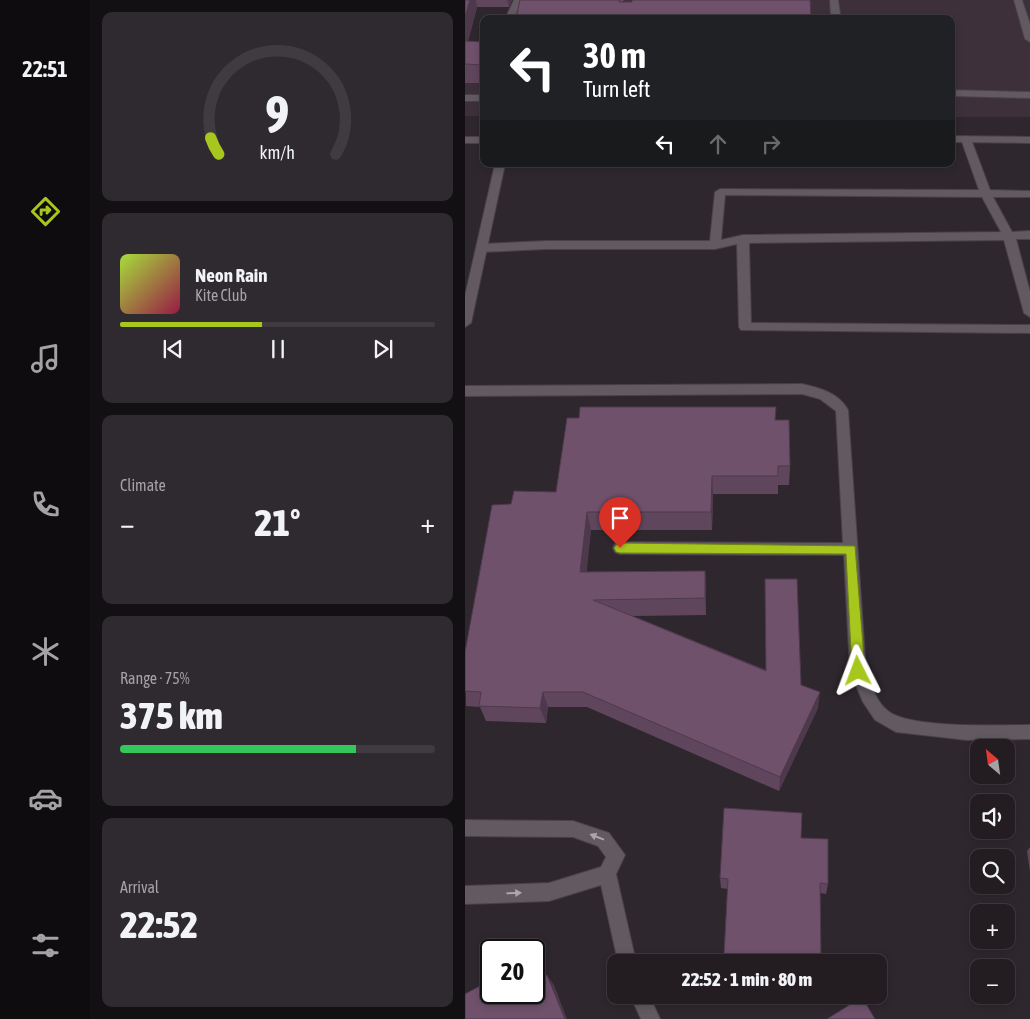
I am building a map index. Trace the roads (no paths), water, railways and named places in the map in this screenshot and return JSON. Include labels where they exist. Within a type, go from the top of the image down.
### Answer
[{"type":"street","points":[[511,15],[518,0]]},
{"type":"street","points":[[834,0],[836,15]]},
{"type":"street","points":[[1023,4],[1030,39]]},
{"type":"street","points":[[955,93],[1030,95]]},
{"type":"street","points":[[465,98],[480,98]]},
{"type":"street","points":[[955,139],[1030,140]]},
{"type":"street","points":[[966,139],[985,194],[1009,236],[1030,313]]},
{"type":"street","points":[[465,140],[480,140]]},
{"type":"street","points":[[465,323],[469,286],[482,248],[499,167]]},
{"type":"street","points":[[715,245],[720,192],[1030,194]]},
{"type":"street","points":[[482,248],[546,245],[715,245],[743,239],[1030,235]]},
{"type":"street","points":[[743,239],[745,326],[1030,329]]},
{"type":"street","points":[[465,391],[801,390],[818,392],[833,399],[842,410],[858,671],[868,697],[881,715],[896,725],[967,733],[1030,732]]},
{"type":"street","points":[[620,548],[851,549]]},
{"type":"street","points":[[465,828],[573,829],[603,839],[616,855],[607,874],[625,954]]},
{"type":"street","points":[[465,895],[549,892],[607,874]]},
{"type":"street","points":[[644,1004],[651,1019]]}]
